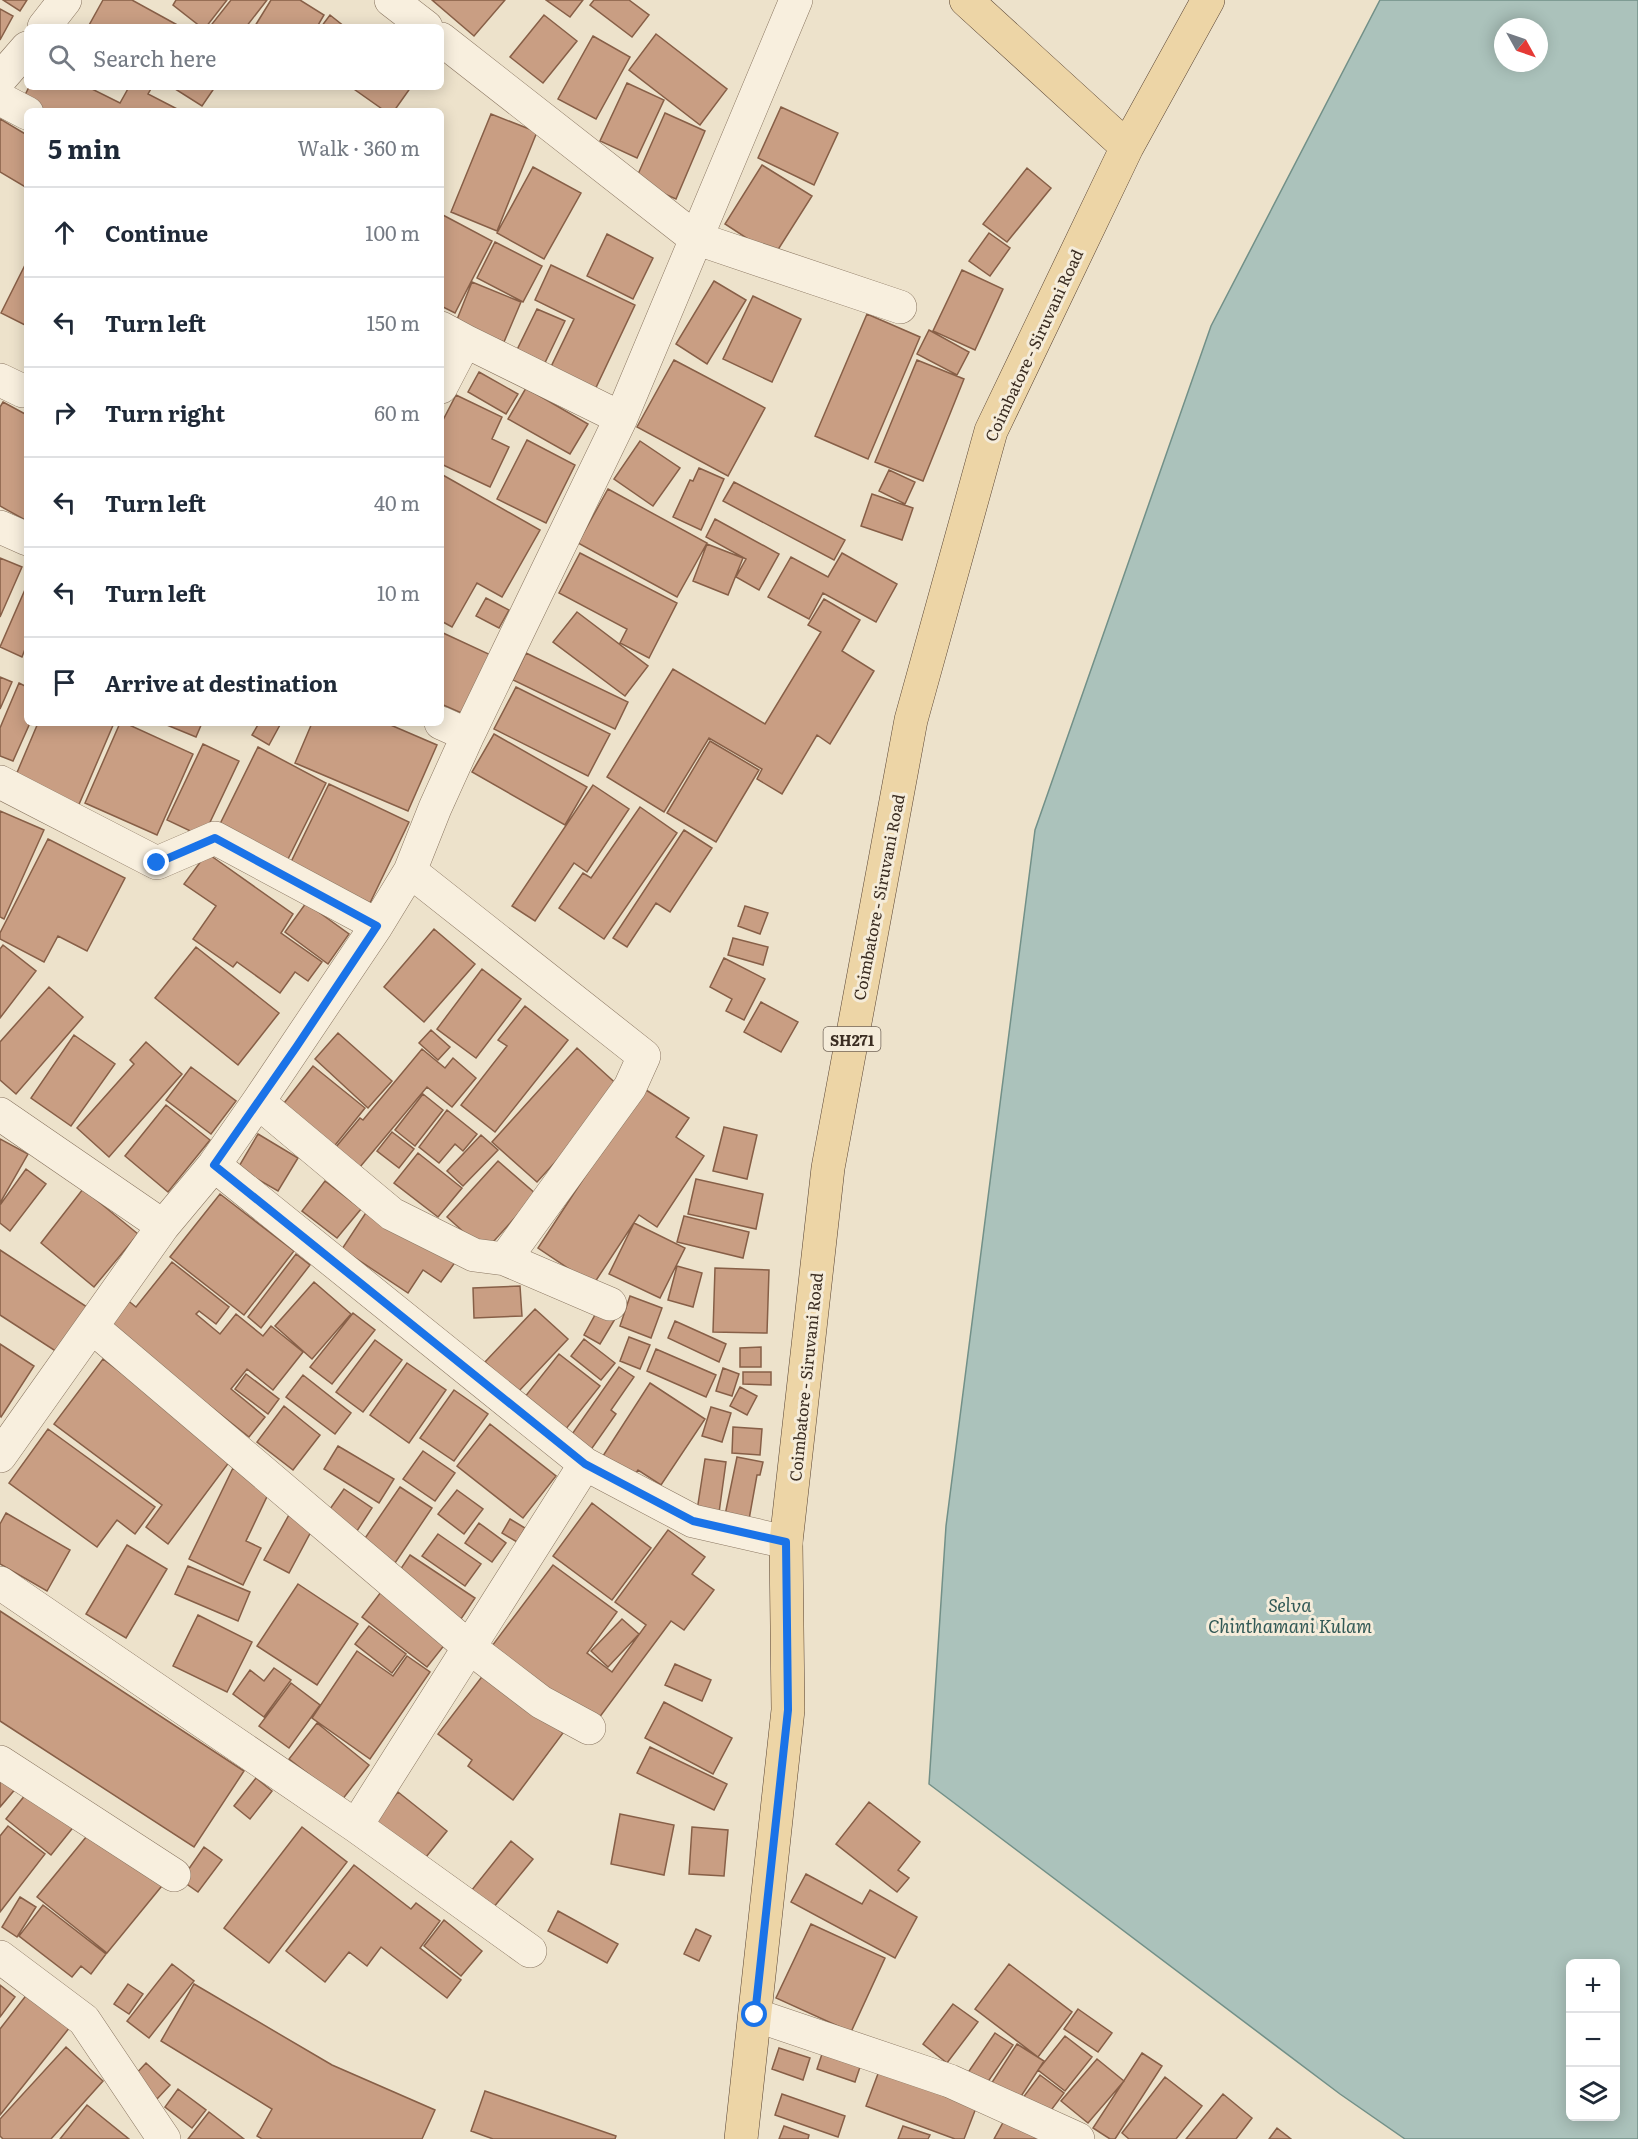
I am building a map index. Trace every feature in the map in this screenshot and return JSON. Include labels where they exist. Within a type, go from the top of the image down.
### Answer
[{"type":"main road","points":[[966,0],[1032,58],[1126,147]]},
{"type":"main road","name":"Coimbatore - Siruvani Road","points":[[741,2139],[788,1710],[786,1542],[828,1168],[911,720],[991,430],[1126,147],[1208,0]]},
{"type":"street","points":[[46,24],[65,0]]},
{"type":"street","points":[[391,0],[422,24]]},
{"type":"street","points":[[4,1442],[92,1327],[163,1226],[214,1165],[377,926],[410,871],[435,808],[455,729],[621,418],[796,0]]},
{"type":"street","points":[[444,41],[695,238],[900,307]]},
{"type":"street","points":[[0,79],[24,51]]},
{"type":"street","points":[[0,99],[24,112]]},
{"type":"street","points":[[444,374],[453,334],[621,418]]},
{"type":"street","points":[[0,527],[24,538]]},
{"type":"street","points":[[0,782],[157,863],[215,838],[377,926]]},
{"type":"street","points":[[410,871],[644,1056],[624,1096],[505,1259]]},
{"type":"street","points":[[258,1102],[392,1214],[474,1255],[505,1259],[610,1304]]},
{"type":"street","points":[[0,1114],[163,1226]]},
{"type":"street","points":[[214,1165],[585,1464],[693,1521],[786,1542]]},
{"type":"street","points":[[92,1327],[469,1647],[541,1702],[589,1728]]},
{"type":"street","points":[[357,1826],[585,1464]]},
{"type":"street","points":[[0,1583],[357,1826],[530,1951]]},
{"type":"street","points":[[0,1762],[174,1875]]},
{"type":"street","points":[[0,1957],[84,2020],[165,2139]]},
{"type":"street","points":[[755,2015],[950,2081],[1078,2139]]},
{"type":"water","name":"Selva Chinthamani Kulam","points":[[1380,0],[1638,0],[1638,2139],[1405,2139],[1340,2094],[929,1784],[946,1526],[1035,830],[1211,326]]},
{"type":"building","points":[[3,0],[27,0],[20,11]]},
{"type":"building","points":[[103,0],[132,0],[176,24],[90,24]]},
{"type":"building","points":[[176,0],[227,0],[208,24],[197,24],[173,5]]},
{"type":"building","points":[[231,0],[267,0],[248,24],[212,24]]},
{"type":"building","points":[[271,0],[300,0],[324,15],[319,24],[256,24]]},
{"type":"building","points":[[432,0],[505,0],[474,36]]},
{"type":"building","points":[[546,0],[583,0],[570,17]]},
{"type":"building","points":[[594,0],[629,0],[649,15],[632,37],[590,5]]},
{"type":"building","points":[[0,9],[13,16],[0,40]]},
{"type":"building","points":[[330,15],[341,24],[323,24]]},
{"type":"building","points":[[544,15],[577,41],[543,83],[510,57]]},
{"type":"building","points":[[656,34],[727,89],[700,125],[629,70]]},
{"type":"building","points":[[593,36],[630,57],[596,119],[558,99]]},
{"type":"building","points":[[627,83],[664,100],[637,158],[600,141]]},
{"type":"building","points":[[28,90],[94,90],[120,103],[127,90],[150,90],[148,94],[175,108],[30,108],[21,103]]},
{"type":"building","points":[[177,90],[213,90],[202,106]]},
{"type":"building","points":[[355,90],[409,90],[396,108],[381,108]]},
{"type":"building","points":[[781,107],[838,133],[814,185],[758,158]]},
{"type":"building","points":[[665,113],[705,131],[676,199],[635,181]]},
{"type":"building","points":[[491,114],[537,132],[497,231],[451,212]]},
{"type":"building","points":[[0,119],[24,133],[24,186],[0,172]]},
{"type":"building","points":[[762,165],[812,196],[774,256],[725,224]]},
{"type":"building","points":[[533,167],[581,193],[544,259],[497,233]]},
{"type":"building","points":[[1027,168],[1051,188],[1007,242],[983,224]]},
{"type":"building","points":[[444,216],[492,241],[455,313],[444,308]]},
{"type":"building","points":[[989,233],[1010,248],[990,276],[969,261]]},
{"type":"building","points":[[607,234],[653,258],[633,299],[587,276]]},
{"type":"building","points":[[495,242],[542,266],[523,302],[477,278]]},
{"type":"building","points":[[551,265],[635,305],[592,396],[547,375],[574,319],[535,300]]},
{"type":"building","points":[[24,267],[24,324],[1,313]]},
{"type":"building","points":[[962,270],[1003,289],[975,350],[933,331]]},
{"type":"building","points":[[714,281],[746,300],[707,364],[676,344]]},
{"type":"building","points":[[472,282],[521,302],[504,342],[456,322]]},
{"type":"building","points":[[753,296],[801,319],[772,382],[723,359]]},
{"type":"building","points":[[537,309],[565,321],[541,371],[513,358]]},
{"type":"building","points":[[867,314],[920,337],[868,459],[815,436]]},
{"type":"building","points":[[929,330],[969,352],[957,375],[917,354]]},
{"type":"building","points":[[674,360],[765,408],[728,476],[637,427]]},
{"type":"building","points":[[917,360],[964,379],[923,481],[875,462]]},
{"type":"building","points":[[479,372],[518,394],[506,414],[468,392]]},
{"type":"building","points":[[526,388],[588,424],[570,454],[508,419]]},
{"type":"building","points":[[456,395],[502,417],[492,439],[509,447],[490,487],[444,465],[444,418]]},
{"type":"building","points":[[3,402],[24,413],[24,519],[0,506],[0,407]]},
{"type":"building","points":[[527,440],[575,465],[546,523],[497,499]]},
{"type":"building","points":[[640,441],[680,468],[653,506],[614,479]]},
{"type":"building","points":[[699,468],[724,479],[701,530],[673,517],[690,480],[693,481]]},
{"type":"building","points":[[889,470],[915,482],[905,504],[879,491]]},
{"type":"building","points":[[444,476],[540,530],[502,597],[477,583],[452,627],[444,623]]},
{"type":"building","points":[[734,482],[845,540],[834,560],[723,501]]},
{"type":"building","points":[[608,489],[707,543],[677,597],[578,543]]},
{"type":"building","points":[[872,494],[913,508],[902,540],[861,526]]},
{"type":"building","points":[[715,519],[779,554],[759,590],[736,577],[746,559],[706,537]]},
{"type":"building","points":[[707,544],[743,558],[728,595],[693,581]]},
{"type":"building","points":[[580,553],[677,603],[649,658],[620,643],[627,629],[559,593]]},
{"type":"building","points":[[842,553],[897,584],[876,622],[823,593],[809,619],[768,597],[791,557],[828,577]]},
{"type":"building","points":[[0,558],[22,567],[0,617]]},
{"type":"building","points":[[24,592],[24,652],[22,657],[0,647]]},
{"type":"building","points":[[486,598],[509,610],[499,628],[476,616]]},
{"type":"building","points":[[824,599],[860,620],[842,651],[874,671],[830,744],[817,735],[782,794],[757,779],[762,769],[709,738],[664,812],[607,777],[673,669],[765,724],[821,632],[808,625]]},
{"type":"building","points":[[577,612],[648,666],[625,696],[553,642]]},
{"type":"building","points":[[444,633],[493,656],[466,715],[444,705]]},
{"type":"building","points":[[526,653],[628,702],[615,729],[513,680]]},
{"type":"building","points":[[0,677],[12,682],[0,709]]},
{"type":"building","points":[[19,683],[24,686],[24,726],[29,726],[13,761],[0,756],[0,728]]},
{"type":"building","points":[[516,687],[610,734],[588,776],[494,729]]},
{"type":"building","points":[[37,726],[113,726],[77,809],[13,782]]},
{"type":"building","points":[[119,726],[132,726],[193,754],[157,835],[85,803]]},
{"type":"building","points":[[169,726],[201,726],[196,737]]},
{"type":"building","points":[[257,726],[279,726],[269,745],[252,735]]},
{"type":"building","points":[[311,726],[393,726],[437,745],[408,811],[295,763]]},
{"type":"building","points":[[494,734],[587,787],[565,825],[472,772]]},
{"type":"building","points":[[710,741],[759,770],[716,842],[667,813]]},
{"type":"building","points":[[203,744],[239,761],[203,837],[167,820]]},
{"type":"building","points":[[258,747],[326,783],[287,861],[219,826]]},
{"type":"building","points":[[329,784],[409,822],[370,903],[290,864]]},
{"type":"building","points":[[593,785],[629,809],[587,872],[574,863],[535,921],[512,906]]},
{"type":"building","points":[[640,807],[677,833],[604,939],[559,908],[583,873],[591,878]]},
{"type":"building","points":[[0,811],[44,830],[4,919],[0,917]]},
{"type":"building","points":[[684,830],[712,848],[670,912],[656,903],[627,947],[613,938]]},
{"type":"building","points":[[48,839],[125,878],[87,951],[58,936],[44,962],[0,939],[0,933]]},
{"type":"building","points":[[207,853],[293,914],[281,933],[322,962],[308,981],[295,972],[280,993],[237,962],[233,967],[193,939],[216,906],[184,884]]},
{"type":"building","points":[[306,903],[349,934],[328,964],[285,932]]},
{"type":"building","points":[[745,906],[768,913],[760,934],[738,926]]},
{"type":"building","points":[[434,929],[475,964],[424,1022],[384,987]]},
{"type":"building","points":[[733,938],[768,947],[763,965],[728,955]]},
{"type":"building","points":[[3,945],[36,971],[0,1018],[0,949]]},
{"type":"building","points":[[196,947],[279,1013],[238,1065],[155,998]]},
{"type":"building","points":[[724,958],[765,979],[744,1020],[726,1011],[732,999],[710,987]]},
{"type":"building","points":[[482,969],[521,999],[476,1058],[437,1029]]},
{"type":"building","points":[[49,987],[83,1017],[16,1094],[0,1080],[0,1042]]},
{"type":"building","points":[[761,1002],[798,1022],[781,1052],[744,1032]]},
{"type":"building","points":[[525,1006],[568,1040],[495,1132],[461,1105],[507,1046],[498,1040]]},
{"type":"building","points":[[431,1030],[450,1047],[438,1060],[419,1043]]},
{"type":"building","points":[[338,1033],[392,1081],[368,1108],[315,1059]]},
{"type":"building","points":[[74,1035],[115,1064],[71,1126],[31,1098]]},
{"type":"building","points":[[146,1042],[182,1074],[109,1157],[77,1128],[134,1064],[130,1060]]},
{"type":"building","points":[[577,1048],[622,1089],[537,1182],[492,1142]]},
{"type":"building","points":[[422,1049],[445,1068],[453,1058],[476,1078],[452,1107],[427,1087],[360,1167],[336,1147],[360,1118],[363,1120]]},
{"type":"building","points":[[313,1066],[365,1108],[332,1149],[281,1107]]},
{"type":"building","points":[[191,1067],[236,1101],[211,1134],[166,1100]]},
{"type":"building","points":[[643,1088],[689,1118],[676,1137],[704,1156],[657,1227],[639,1215],[593,1285],[538,1248]]},
{"type":"building","points":[[423,1094],[443,1110],[415,1146],[395,1130]]},
{"type":"building","points":[[166,1105],[210,1140],[168,1192],[125,1156]]},
{"type":"building","points":[[447,1110],[477,1134],[463,1151],[455,1144],[439,1163],[419,1147]]},
{"type":"building","points":[[724,1127],[757,1135],[747,1179],[713,1171]]},
{"type":"building","points":[[392,1132],[414,1149],[399,1168],[377,1151]]},
{"type":"building","points":[[258,1134],[298,1158],[278,1191],[238,1168]]},
{"type":"building","points":[[481,1135],[498,1150],[463,1186],[447,1171]]},
{"type":"building","points":[[0,1139],[28,1154],[0,1203]]},
{"type":"building","points":[[418,1153],[462,1188],[438,1217],[394,1183]]},
{"type":"building","points":[[498,1161],[536,1194],[485,1251],[447,1217]]},
{"type":"building","points":[[26,1169],[46,1184],[10,1231],[0,1223],[0,1205]]},
{"type":"building","points":[[696,1179],[763,1194],[756,1229],[688,1214]]},
{"type":"building","points":[[325,1181],[361,1209],[337,1238],[302,1211]]},
{"type":"building","points":[[83,1189],[138,1234],[94,1287],[41,1243]]},
{"type":"building","points":[[220,1194],[294,1251],[244,1315],[170,1257]]},
{"type":"building","points":[[371,1205],[456,1261],[441,1282],[423,1270],[408,1293],[342,1249]]},
{"type":"building","points":[[684,1216],[749,1232],[743,1258],[677,1242]]},
{"type":"building","points":[[634,1223],[685,1248],[660,1298],[609,1274]]},
{"type":"building","points":[[0,1250],[87,1307],[57,1352],[0,1315]]},
{"type":"building","points":[[296,1254],[310,1265],[261,1328],[248,1317]]},
{"type":"building","points":[[172,1262],[229,1307],[216,1324],[199,1311],[196,1314],[220,1334],[236,1314],[263,1336],[271,1326],[303,1352],[273,1390],[247,1369],[231,1389],[265,1417],[249,1437],[107,1324],[126,1299],[136,1307]]},
{"type":"building","points":[[677,1266],[702,1273],[693,1307],[668,1300]]},
{"type":"building","points":[[715,1268],[769,1270],[767,1333],[713,1332]]},
{"type":"building","points":[[314,1282],[351,1314],[312,1359],[275,1326]]},
{"type":"building","points":[[520,1286],[522,1316],[474,1318],[473,1288]]},
{"type":"building","points":[[630,1296],[662,1308],[651,1338],[620,1326]]},
{"type":"building","points":[[601,1304],[618,1314],[600,1344],[584,1335]]},
{"type":"building","points":[[535,1309],[568,1339],[518,1392],[485,1362]]},
{"type":"building","points":[[353,1313],[375,1330],[332,1384],[310,1367]]},
{"type":"building","points":[[675,1321],[726,1344],[719,1362],[668,1338]]},
{"type":"building","points":[[629,1337],[650,1345],[640,1369],[620,1361]]},
{"type":"building","points":[[584,1339],[615,1363],[601,1380],[571,1356]]},
{"type":"building","points":[[375,1340],[402,1360],[363,1412],[336,1392]]},
{"type":"building","points":[[0,1344],[34,1366],[1,1417],[0,1416]]},
{"type":"building","points":[[761,1347],[761,1367],[740,1367],[740,1348]]},
{"type":"building","points":[[656,1349],[716,1375],[706,1397],[647,1371]]},
{"type":"building","points":[[559,1354],[600,1386],[565,1430],[524,1398]]},
{"type":"building","points":[[103,1359],[233,1457],[168,1544],[146,1527],[162,1505],[54,1424]]},
{"type":"building","points":[[407,1363],[446,1390],[409,1443],[370,1415]]},
{"type":"building","points":[[619,1367],[634,1377],[611,1410],[616,1414],[590,1451],[570,1437]]},
{"type":"building","points":[[723,1368],[739,1374],[732,1396],[716,1391]]},
{"type":"building","points":[[743,1372],[771,1372],[771,1385],[743,1384]]},
{"type":"building","points":[[246,1374],[279,1399],[268,1414],[235,1389]]},
{"type":"building","points":[[303,1375],[351,1413],[335,1434],[286,1397]]},
{"type":"building","points":[[650,1383],[705,1419],[661,1485],[638,1470],[632,1479],[601,1459]]},
{"type":"building","points":[[740,1387],[757,1396],[747,1415],[730,1406]]},
{"type":"building","points":[[454,1390],[488,1414],[454,1461],[420,1438]]},
{"type":"building","points":[[284,1406],[320,1435],[293,1470],[257,1442]]},
{"type":"building","points":[[711,1407],[731,1413],[722,1442],[702,1436]]},
{"type":"building","points":[[490,1424],[556,1476],[523,1518],[457,1466]]},
{"type":"building","points":[[733,1427],[762,1429],[760,1455],[732,1453]]},
{"type":"building","points":[[48,1429],[155,1507],[135,1534],[117,1520],[97,1547],[9,1483]]},
{"type":"building","points":[[338,1446],[394,1479],[379,1503],[324,1469]]},
{"type":"building","points":[[423,1451],[455,1473],[435,1501],[403,1479]]},
{"type":"building","points":[[737,1457],[763,1462],[760,1475],[757,1475],[748,1525],[724,1520]]},
{"type":"building","points":[[705,1459],[726,1462],[718,1520],[696,1517]]},
{"type":"building","points":[[233,1468],[272,1486],[246,1541],[261,1548],[243,1585],[189,1559]]},
{"type":"building","points":[[400,1487],[432,1508],[391,1569],[359,1547]]},
{"type":"building","points":[[344,1489],[372,1508],[353,1537],[325,1516]]},
{"type":"building","points":[[457,1490],[483,1509],[464,1534],[438,1514]]},
{"type":"building","points":[[592,1503],[651,1548],[612,1600],[553,1556]]},
{"type":"building","points":[[6,1513],[70,1550],[47,1591],[0,1564],[0,1524]]},
{"type":"building","points":[[290,1513],[314,1526],[289,1573],[264,1560]]},
{"type":"building","points":[[510,1519],[525,1528],[517,1542],[502,1533]]},
{"type":"building","points":[[479,1523],[506,1543],[492,1562],[465,1543]]},
{"type":"building","points":[[668,1530],[705,1557],[692,1574],[714,1590],[684,1630],[671,1621],[593,1726],[489,1650],[553,1565],[617,1612],[587,1653],[612,1672],[646,1625],[615,1602]]},
{"type":"building","points":[[438,1534],[481,1564],[465,1586],[422,1556]]},
{"type":"building","points":[[127,1545],[167,1569],[126,1638],[86,1614]]},
{"type":"building","points":[[410,1555],[475,1598],[461,1619],[396,1576]]},
{"type":"building","points":[[188,1566],[250,1592],[238,1621],[175,1594]]},
{"type":"building","points":[[298,1584],[358,1624],[317,1685],[257,1646]]},
{"type":"building","points":[[384,1588],[450,1638],[427,1667],[362,1617]]},
{"type":"building","points":[[0,1611],[244,1771],[194,1847],[0,1721]]},
{"type":"building","points":[[198,1615],[252,1642],[227,1692],[173,1666]]},
{"type":"building","points":[[622,1619],[639,1634],[608,1667],[591,1651]]},
{"type":"building","points":[[369,1626],[406,1654],[392,1673],[355,1644]]},
{"type":"building","points":[[357,1651],[393,1676],[407,1656],[430,1672],[370,1759],[312,1718]]},
{"type":"building","points":[[675,1664],[711,1680],[702,1701],[665,1685]]},
{"type":"building","points":[[274,1668],[291,1680],[264,1717],[233,1694],[250,1670],[264,1681]]},
{"type":"building","points":[[484,1674],[563,1733],[513,1800],[468,1766],[472,1760],[438,1734]]},
{"type":"building","points":[[291,1683],[320,1705],[289,1748],[259,1726]]},
{"type":"building","points":[[664,1702],[732,1738],[713,1774],[645,1738]]},
{"type":"building","points":[[317,1723],[369,1765],[342,1800],[289,1759]]},
{"type":"building","points":[[650,1747],[727,1784],[714,1810],[637,1773]]},
{"type":"building","points":[[0,1748],[29,1773],[0,1807]]},
{"type":"building","points":[[42,1774],[87,1810],[51,1855],[6,1819]]},
{"type":"building","points":[[256,1778],[272,1791],[250,1819],[234,1806]]},
{"type":"building","points":[[398,1792],[447,1831],[418,1867],[369,1828]]},
{"type":"building","points":[[869,1802],[920,1842],[898,1870],[909,1878],[897,1892],[836,1844]]},
{"type":"building","points":[[620,1814],[674,1825],[664,1875],[611,1864]]},
{"type":"building","points":[[100,1820],[170,1876],[107,1953],[37,1897]]},
{"type":"building","points":[[8,1826],[45,1854],[0,1912],[0,1836]]},
{"type":"building","points":[[302,1827],[347,1862],[269,1963],[224,1928]]},
{"type":"building","points":[[692,1827],[728,1830],[724,1876],[689,1874]]},
{"type":"building","points":[[511,1841],[533,1859],[489,1913],[467,1896]]},
{"type":"building","points":[[204,1847],[222,1860],[198,1892],[181,1880]]},
{"type":"building","points":[[354,1865],[411,1909],[416,1903],[440,1921],[420,1948],[461,1980],[447,1998],[381,1947],[367,1966],[349,1952],[325,1982],[286,1951]]},
{"type":"building","points":[[806,1874],[862,1904],[870,1890],[917,1917],[895,1958],[791,1902]]},
{"type":"building","points":[[20,1897],[36,1907],[17,1937],[2,1927]]},
{"type":"building","points":[[43,1905],[106,1954],[91,1974],[81,1966],[72,1977],[19,1936]]},
{"type":"building","points":[[558,1911],[618,1944],[607,1963],[548,1931]]},
{"type":"building","points":[[444,1920],[482,1951],[461,1976],[424,1946]]},
{"type":"building","points":[[811,1924],[885,1958],[851,2032],[776,1998]]},
{"type":"building","points":[[696,1929],[711,1936],[699,1961],[684,1954]]},
{"type":"building","points":[[172,1964],[194,1981],[149,2038],[127,2021]]},
{"type":"building","points":[[1009,1964],[1072,2012],[1038,2057],[975,2009]]},
{"type":"building","points":[[128,1984],[143,1994],[129,2014],[114,2004]]},
{"type":"building","points":[[194,1984],[332,2065],[435,2110],[422,2139],[262,2139],[257,2136],[272,2109],[161,2041]]},
{"type":"building","points":[[0,1985],[15,1997],[0,2017]]},
{"type":"building","points":[[28,1993],[70,2027],[0,2115],[0,2029]]},
{"type":"building","points":[[953,2004],[978,2022],[947,2063],[923,2044]]},
{"type":"building","points":[[1078,2009],[1112,2033],[1098,2052],[1064,2029]]},
{"type":"building","points":[[995,2033],[1013,2045],[985,2086],[967,2074]]},
{"type":"building","points":[[1065,2036],[1092,2057],[1065,2091],[1038,2070]]},
{"type":"building","points":[[1017,2044],[1044,2061],[1018,2101],[991,2084]]},
{"type":"building","points":[[66,2047],[103,2081],[51,2139],[3,2139],[0,2136],[0,2119]]},
{"type":"building","points":[[779,2048],[810,2058],[803,2080],[772,2069]]},
{"type":"building","points":[[824,2048],[862,2061],[855,2082],[817,2069]]},
{"type":"building","points":[[1142,2053],[1162,2066],[1115,2139],[1110,2139],[1093,2128]]},
{"type":"building","points":[[1097,2059],[1124,2081],[1088,2123],[1061,2101]]},
{"type":"building","points":[[146,2063],[170,2085],[157,2099],[133,2077]]},
{"type":"building","points":[[879,2071],[976,2108],[964,2139],[955,2139],[866,2106]]},
{"type":"building","points":[[1040,2075],[1064,2093],[1043,2121],[1019,2103]]},
{"type":"building","points":[[1165,2077],[1202,2106],[1176,2139],[1129,2139],[1122,2133]]},
{"type":"building","points":[[178,2089],[206,2110],[192,2128],[165,2107]]},
{"type":"building","points":[[485,2091],[616,2136],[615,2139],[493,2139],[471,2131]]},
{"type":"building","points":[[782,2094],[845,2116],[838,2137],[775,2115]]},
{"type":"building","points":[[1223,2094],[1252,2118],[1236,2139],[1186,2139]]},
{"type":"building","points":[[87,2105],[129,2139],[60,2139]]},
{"type":"building","points":[[209,2112],[244,2139],[188,2139]]},
{"type":"building","points":[[1006,2117],[1046,2139],[994,2139]]},
{"type":"building","points":[[784,2126],[809,2135],[808,2139],[779,2139]]},
{"type":"building","points":[[903,2126],[930,2135],[928,2139],[898,2139]]},
{"type":"building","points":[[1277,2128],[1291,2139],[1269,2139]]},
{"type":"route","points":[[157,863],[215,838],[377,926],[214,1165],[585,1464],[693,1521],[786,1542],[788,1710],[755,2015]]}]
